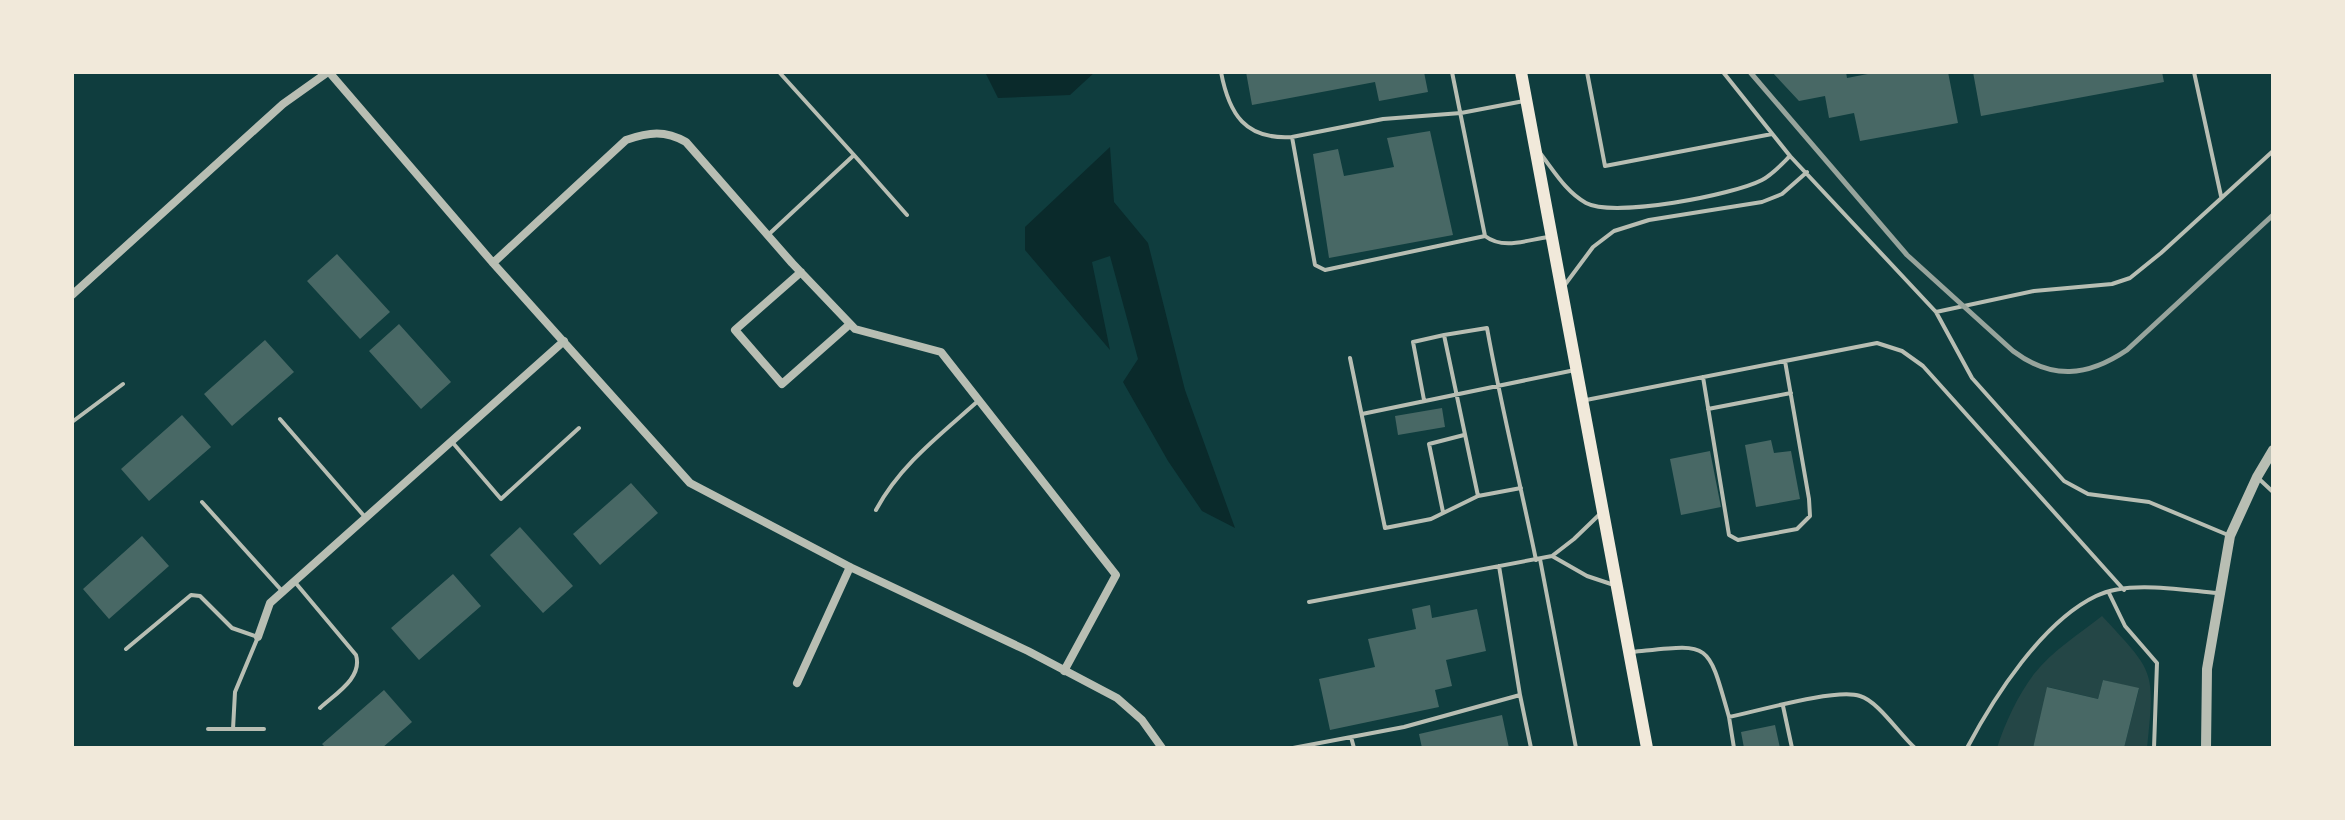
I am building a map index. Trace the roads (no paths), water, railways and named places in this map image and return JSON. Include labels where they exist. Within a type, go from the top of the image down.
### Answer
[{"type":"main road","points":[[1521,72],[1647,748]]},
{"type":"street","points":[[72,295],[283,104],[329,72],[493,263],[690,483],[850,567],[1028,651],[1117,698],[1142,720],[1162,748]]},
{"type":"street","points":[[493,263],[626,140],[646,133],[670,133],[686,142],[855,329],[941,352],[1116,575],[1064,671]]},
{"type":"street","points":[[801,272],[735,330],[782,384],[850,324]]},
{"type":"street","points":[[258,637],[270,603],[564,341]]},
{"type":"street","points":[[2206,748],[2207,669],[2230,536],[2273,450]]},
{"type":"street","points":[[797,683],[850,567]]},
{"type":"lane","points":[[779,72],[907,215]]},
{"type":"lane","points":[[1221,72],[1226,97],[1242,124],[1260,134],[1279,138],[1383,119],[1461,113],[1527,101]]},
{"type":"lane","points":[[1452,72],[1485,236],[1491,241],[1507,244],[1553,236]]},
{"type":"lane","points":[[1587,72],[1605,166],[1772,134]]},
{"type":"lane","points":[[1723,72],[1790,156],[1936,312],[1972,378],[2064,481],[2088,494],[2149,502],[2230,536]]},
{"type":"lane","points":[[2194,72],[2221,196]]},
{"type":"lane","points":[[1292,137],[1315,265],[1325,270],[1485,236]]},
{"type":"lane","points":[[1536,149],[1571,192],[1589,204],[1607,208],[1634,208],[1729,191],[1774,173],[1790,156]]},
{"type":"lane","points":[[1936,312],[2034,291],[2112,284],[2130,278],[2273,151]]},
{"type":"lane","points":[[768,235],[854,155]]},
{"type":"lane","points":[[1563,288],[1593,247],[1614,231],[1649,220],[1762,202],[1782,194],[1807,172]]},
{"type":"lane","points":[[1424,400],[1413,342],[1487,328],[1576,748]]},
{"type":"lane","points":[[1444,335],[1478,496]]},
{"type":"lane","points":[[1583,401],[1877,343],[1902,351],[1923,366],[2124,590]]},
{"type":"lane","points":[[1350,358],[1385,528],[1431,519],[1478,496],[1521,488]]},
{"type":"lane","points":[[1703,377],[1729,535],[1738,540],[1797,529],[1810,516],[1809,499],[1785,361]]},
{"type":"lane","points":[[1362,414],[1577,370]]},
{"type":"lane","points":[[72,423],[123,384]]},
{"type":"lane","points":[[1708,409],[1791,393]]},
{"type":"lane","points":[[876,510],[905,466],[978,401]]},
{"type":"lane","points":[[280,419],[366,518]]},
{"type":"lane","points":[[451,441],[501,499],[579,428]]},
{"type":"lane","points":[[1443,512],[1429,444],[1465,435]]},
{"type":"lane","points":[[2257,477],[2273,492]]},
{"type":"lane","points":[[202,502],[283,592]]},
{"type":"lane","points":[[1309,602],[1552,556],[1603,512]]},
{"type":"lane","points":[[1552,556],[1587,576],[1617,586]]},
{"type":"lane","points":[[1499,566],[1531,748]]},
{"type":"lane","points":[[294,581],[356,655],[358,663],[353,678],[320,708]]},
{"type":"lane","points":[[1967,748],[2006,680],[2066,616],[2097,595],[2153,588],[2219,593]]},
{"type":"lane","points":[[2109,593],[2125,626],[2157,663],[2154,748]]},
{"type":"lane","points":[[126,649],[191,595],[200,596],[232,628],[258,637],[233,699],[233,729]]},
{"type":"lane","points":[[1629,653],[1689,646],[1707,654],[1716,669],[1734,748]]},
{"type":"lane","points":[[1729,717],[1839,694],[1861,696],[1875,706],[1915,748]]},
{"type":"lane","points":[[1293,748],[1404,727],[1520,695]]},
{"type":"lane","points":[[1783,706],[1792,748]]},
{"type":"lane","points":[[208,729],[264,729]]},
{"type":"lane","points":[[1351,737],[1354,748]]},
{"type":"railway","points":[[1750,72],[1907,255],[2013,351],[2056,371],[2070,372],[2098,366],[2127,350],[2273,215]]}]
